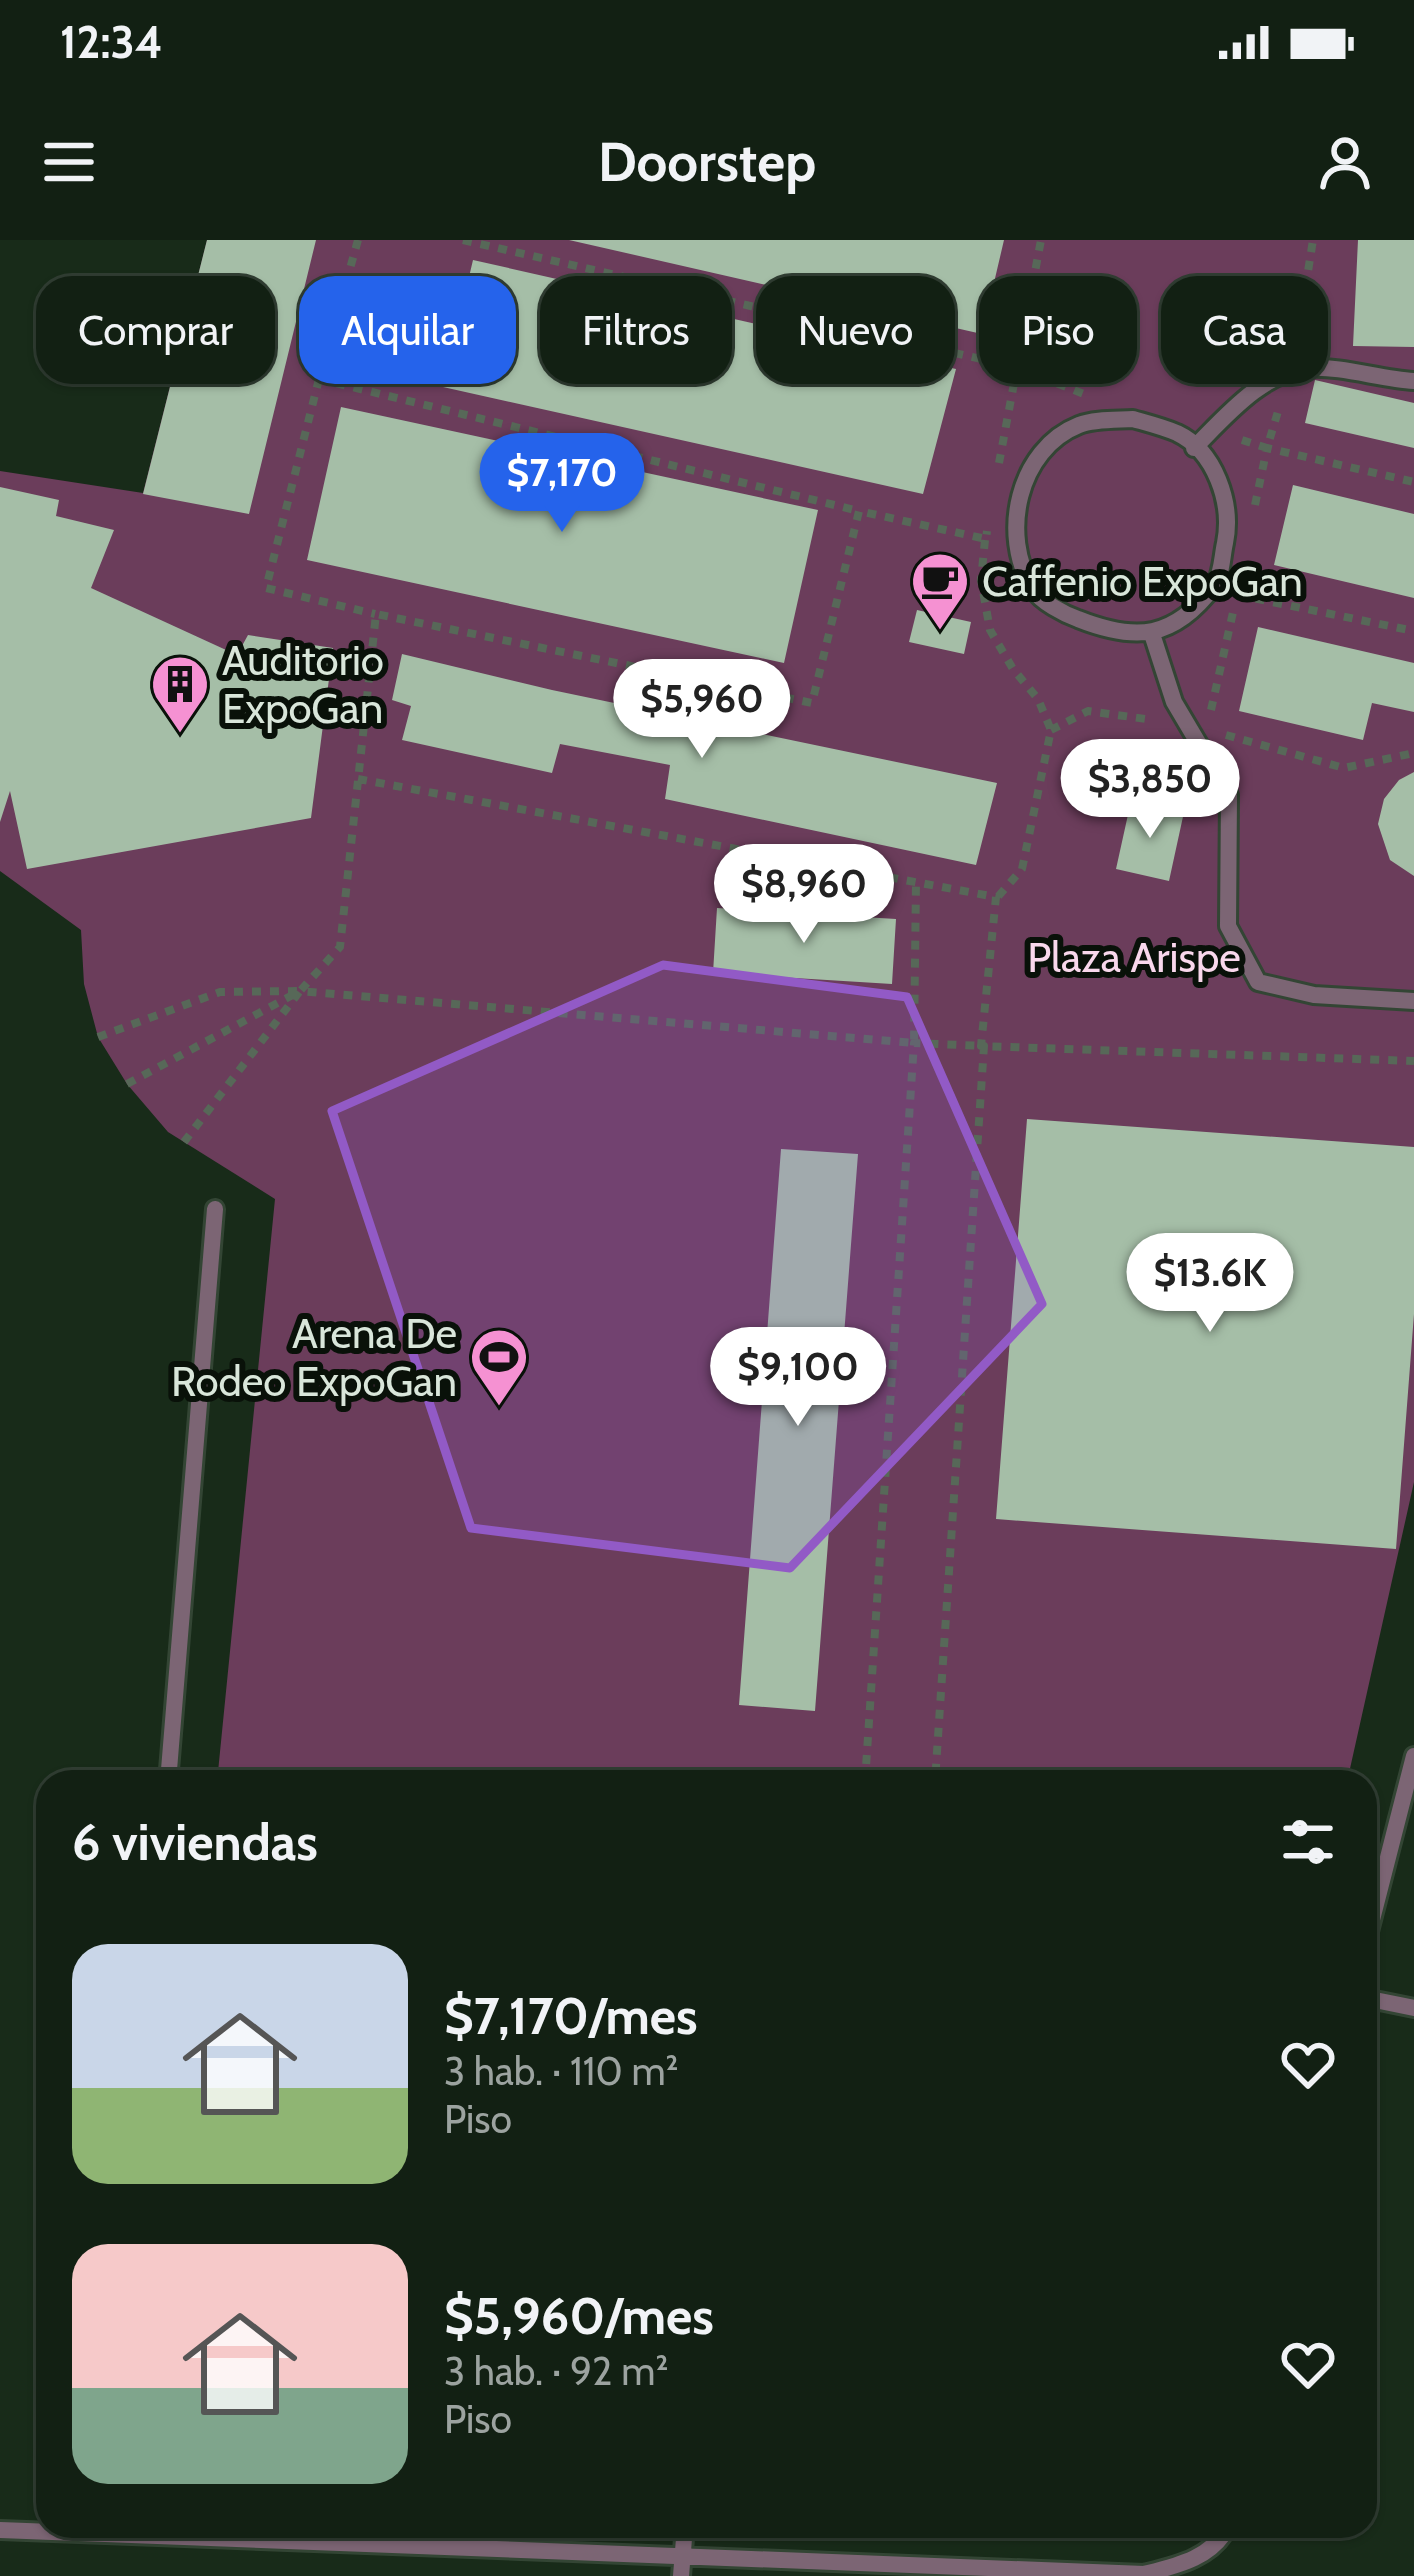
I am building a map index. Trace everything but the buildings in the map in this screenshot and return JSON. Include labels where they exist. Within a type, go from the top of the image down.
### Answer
[{"type":"lane","points":[[1194,448],[1264,383],[1288,374],[1310,368],[1414,381]]},
{"type":"lane","points":[[1133,418],[1181,435],[1218,473],[1228,526],[1217,582],[1184,619],[1152,634],[1112,633],[1067,615],[1034,592],[1016,545],[1020,491],[1042,447],[1081,424],[1133,418]]},
{"type":"lane","points":[[1152,634],[1174,702],[1228,795],[1228,926],[1258,982],[1314,995],[1414,1001]]},
{"type":"lane","points":[[169,1770],[215,1209]]},
{"type":"lane","points":[[1377,1900],[1414,1756]]},
{"type":"lane","points":[[1377,2000],[1414,2008]]},
{"type":"lane","points":[[0,2530],[36,2531]]},
{"type":"lane","points":[[210,2538],[1144,2574],[1184,2565],[1222,2538]]},
{"type":"lane","points":[[681,2576],[684,2538]]},
{"type":"path","points":[[348,276],[358,240]]},
{"type":"path","points":[[463,240],[979,359]]},
{"type":"path","points":[[1035,276],[1042,243]]},
{"type":"path","points":[[318,384],[266,588],[376,614],[812,704],[860,511]]},
{"type":"path","points":[[339,384],[986,539]]},
{"type":"path","points":[[997,475],[1013,384]]},
{"type":"path","points":[[1254,511],[1267,448],[1414,482]]},
{"type":"path","points":[[936,1770],[981,1046],[996,899],[1022,869],[1051,730],[1039,699],[1013,669],[990,630],[981,580],[989,518]]},
{"type":"path","points":[[1207,729],[1241,574]]},
{"type":"path","points":[[1237,595],[1414,631]]},
{"type":"path","points":[[184,1142],[300,991],[340,947],[376,614]]},
{"type":"path","points":[[358,779],[996,899]]},
{"type":"path","points":[[866,1770],[914,1043],[916,882]]},
{"type":"path","points":[[128,1084],[300,991]]},
{"type":"path","points":[[98,1037],[220,992],[300,991],[914,1043],[1414,1061]]},
{"type":"highlighted area","points":[[663,965],[907,997],[1042,1304],[790,1568],[471,1528],[332,1111]]},
{"type":"green space","name":"Plaza Arispe","points":[[207,240],[1414,240],[1414,1482],[1350,1770],[218,1770],[275,1199],[168,1132],[127,1084],[98,1037],[84,984],[81,930],[0,871],[0,471],[143,493],[171,384],[275,384],[275,276],[198,276]]},
{"type":"place","name":"Caffenio ExpoGan","points":[[940,632]]},
{"type":"place","name":"Auditorio ExpoGan","points":[[180,735]]},
{"type":"place","name":"Arena De Rodeo ExpoGan","points":[[499,1408]]}]
